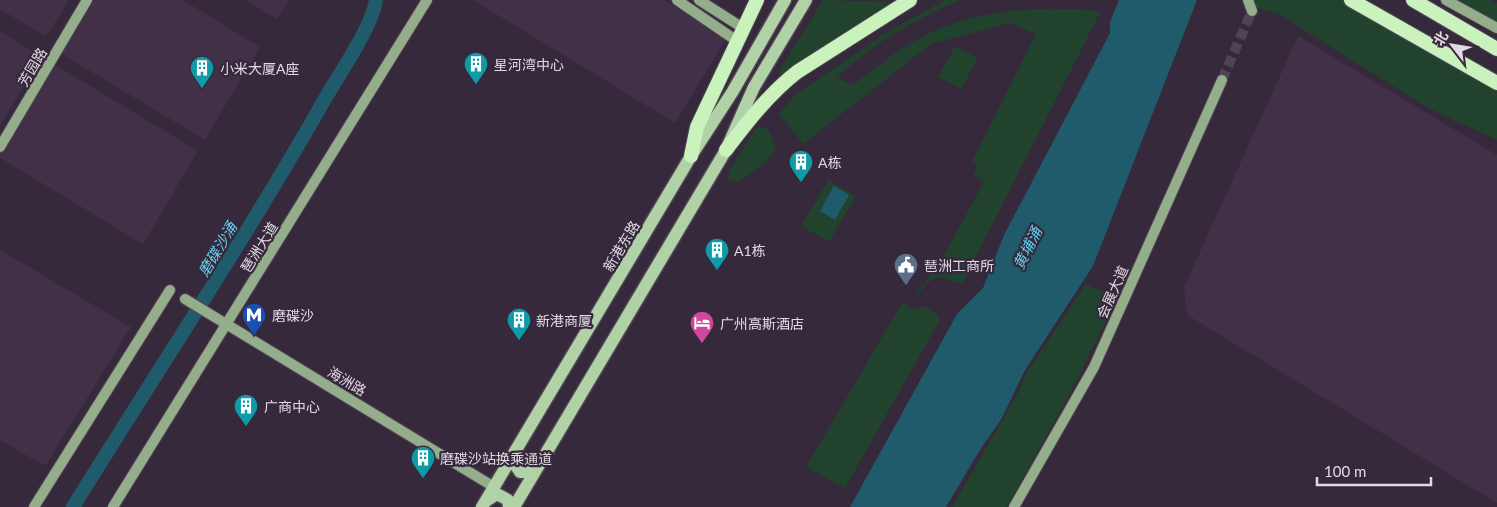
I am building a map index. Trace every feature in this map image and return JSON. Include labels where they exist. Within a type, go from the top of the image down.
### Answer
[{"type":"highway","points":[[691,156],[697,127],[757,0]]},
{"type":"highway","points":[[726,150],[754,113],[782,84],[910,0]]},
{"type":"highway","points":[[1351,0],[1497,83]]},
{"type":"highway","points":[[1413,0],[1497,49]]},
{"type":"main road","name":"新港东路","points":[[483,505],[691,156],[734,91],[785,0]]},
{"type":"main road","points":[[514,505],[726,150],[754,86],[806,0]]},
{"type":"main road","points":[[517,446],[514,463],[520,472],[529,472],[542,461]]},
{"type":"main road","points":[[497,481],[514,505]]},
{"type":"main road","points":[[483,505],[493,495],[501,494],[514,505]]},
{"type":"street","name":"芳园路","points":[[0,147],[87,0]]},
{"type":"street","name":"琶洲大道","points":[[113,507],[224,323],[427,0]]},
{"type":"street","points":[[677,0],[737,41]]},
{"type":"street","points":[[699,0],[743,28]]},
{"type":"street","points":[[1248,0],[1252,11]]},
{"type":"street","points":[[1446,0],[1497,28]]},
{"type":"street","name":"会展大道","points":[[1014,507],[1094,367],[1222,80]]},
{"type":"street","points":[[34,507],[170,290]]},
{"type":"street","name":"海洲路","points":[[185,299],[497,481]]},
{"type":"shaded area","points":[[0,0],[69,0],[46,37],[0,9]]},
{"type":"shaded area","points":[[92,0],[183,0],[260,47],[205,140],[60,53]]},
{"type":"shaded area","points":[[245,0],[289,0],[277,19]]},
{"type":"shaded area","points":[[473,0],[664,0],[727,38],[675,123]]},
{"type":"shaded area","points":[[0,31],[42,57],[0,125]]},
{"type":"shaded area","points":[[1298,36],[1497,155],[1497,503],[1187,315],[1184,287]]},
{"type":"shaded area","points":[[54,64],[198,151],[143,244],[0,158],[0,154]]},
{"type":"shaded area","points":[[0,250],[131,327],[45,466],[0,440]]},
{"type":"green space","points":[[823,0],[899,2],[781,78],[779,71]]},
{"type":"green space","points":[[945,0],[960,0],[927,15],[879,43],[837,78],[853,85],[891,56],[921,37],[952,24],[973,18],[994,13],[1037,9],[1101,11],[962,284],[939,277],[927,283],[917,296],[915,295],[939,264],[984,182],[973,175],[978,166],[972,162],[1036,34],[1010,23],[931,44],[803,144],[779,114],[795,95],[887,32]]},
{"type":"green space","points":[[1251,0],[1343,0],[1497,91],[1497,140],[1428,108],[1277,13],[1255,8]]},
{"type":"green space","points":[[1457,0],[1491,0],[1497,3],[1497,23]]},
{"type":"green space","points":[[955,46],[978,58],[961,89],[938,77]]},
{"type":"green space","points":[[758,125],[769,130],[776,149],[767,161],[738,182],[728,180],[730,169]]},
{"type":"green space","points":[[828,180],[856,196],[829,242],[801,226]]},
{"type":"green space","points":[[1086,284],[1117,299],[1068,397],[1007,507],[952,507],[1018,393],[1027,372]]},
{"type":"green space","points":[[902,303],[913,309],[925,306],[937,314],[940,320],[845,488],[806,467]]},
{"type":"water","name":"黄埔涌","points":[[1119,0],[1197,0],[1093,266],[1025,370],[1002,418],[978,453],[946,507],[850,507],[957,314],[983,288],[1004,235],[1110,33],[1110,22]]},
{"type":"water","points":[[834,186],[849,195],[835,220],[820,211]]},
{"type":"waterway","name":"磨碟沙涌","points":[[73,507],[231,256],[292,155],[361,38],[376,0]]},
{"type":"tunnel","points":[[1222,80],[1252,11]]},
{"type":"place","name":"星河湾中心","points":[[476,85]]},
{"type":"place","name":"小米大厦A座","points":[[202,89]]},
{"type":"place","name":"A栋","points":[[801,183]]},
{"type":"place","name":"A1栋","points":[[717,271]]},
{"type":"place","name":"琶洲工商所","points":[[906,286]]},
{"type":"place","name":"磨碟沙","points":[[254,336]]},
{"type":"place","name":"新港商厦","points":[[519,341]]},
{"type":"place","name":"广州高斯酒店","points":[[702,344]]},
{"type":"place","name":"广商中心","points":[[246,427]]},
{"type":"place","name":"磨碟沙站换乘通道","points":[[423,479]]}]
